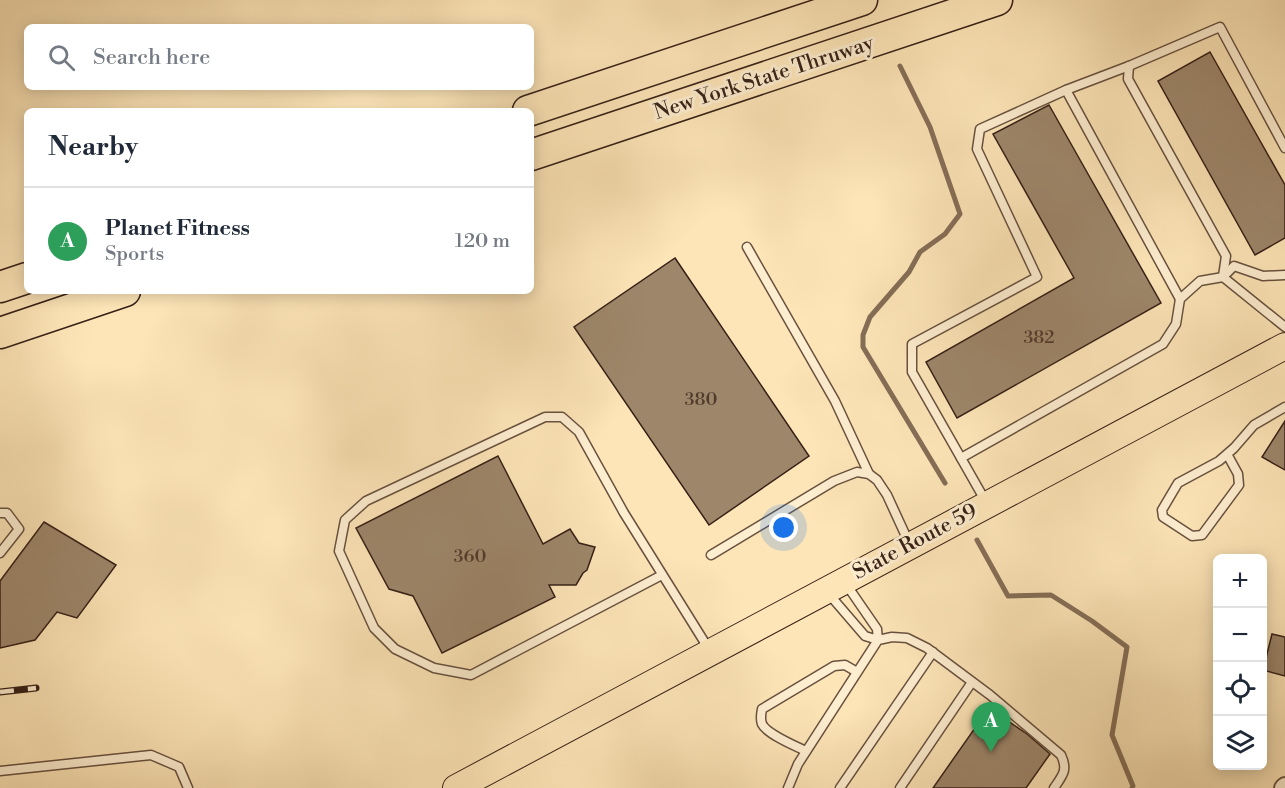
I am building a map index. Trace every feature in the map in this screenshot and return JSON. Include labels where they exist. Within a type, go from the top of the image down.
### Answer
[{"type":"highway","name":"New York State Thruway","points":[[534,109],[862,0]]},
{"type":"highway","name":"New York State Thruway","points":[[534,154],[997,0]]},
{"type":"highway","points":[[0,287],[24,279]]},
{"type":"highway","points":[[0,333],[116,294]]},
{"type":"main road","name":"State Route 59","points":[[456,788],[1285,346]]},
{"type":"lane","points":[[987,504],[912,372],[912,344],[1037,277],[977,149],[980,129],[1066,90],[1220,27],[1285,148]]},
{"type":"lane","points":[[1129,66],[1128,80],[1226,256],[1223,277]]},
{"type":"lane","points":[[962,458],[1162,344],[1176,324],[1180,299],[1066,90]]},
{"type":"lane","points":[[747,247],[835,401],[869,474]]},
{"type":"lane","points":[[1180,299],[1200,281],[1223,277],[1234,266],[1263,276],[1285,274]]},
{"type":"lane","points":[[1223,277],[1285,327]]},
{"type":"lane","points":[[1227,454],[1238,474],[1239,485],[1202,536],[1192,536],[1163,517],[1162,510],[1178,483],[1219,461],[1254,425],[1285,406]]},
{"type":"lane","points":[[662,575],[471,675],[434,668],[395,649],[374,628],[339,551],[345,520],[366,501],[545,417],[561,417],[579,432],[624,513],[710,652]]},
{"type":"lane","points":[[711,555],[834,481],[857,472],[869,474],[877,480],[887,495],[910,545]]},
{"type":"lane","points":[[0,513],[7,513],[19,529],[0,553]]},
{"type":"lane","points":[[788,788],[798,764],[878,640],[877,629],[834,585]]},
{"type":"lane","points":[[834,585],[865,636],[878,640],[892,637],[907,638],[933,652],[1061,754],[1065,764],[1064,774],[1053,788]]},
{"type":"lane","points":[[840,788],[933,652]]},
{"type":"lane","points":[[806,752],[767,730],[762,725],[760,716],[762,709],[834,666],[845,665],[857,672]]},
{"type":"lane","points":[[900,788],[972,682]]},
{"type":"lane","points":[[0,771],[151,755],[179,767],[188,788]]},
{"type":"building","points":[[1210,52],[1285,185],[1285,238],[1255,255],[1158,81]]},
{"type":"building","points":[[1049,105],[1161,303],[957,418],[926,362],[1074,278],[993,134]]},
{"type":"building","points":[[675,258],[809,456],[709,525],[574,327]]},
{"type":"building","points":[[1285,421],[1285,470],[1262,457]]},
{"type":"building","points":[[498,456],[543,544],[570,529],[579,543],[595,547],[587,570],[576,585],[549,585],[555,597],[442,653],[413,596],[389,589],[356,528]]},
{"type":"building","points":[[44,522],[116,565],[77,618],[57,612],[35,640],[0,648],[0,581]]},
{"type":"building","points":[[1272,634],[1285,637],[1285,676],[1267,671],[1267,654]]},
{"type":"building","points":[[989,708],[1027,734],[1050,754],[1026,788],[933,788]]},
{"type":"waterway","points":[[900,66],[930,127],[960,214],[945,234],[920,252],[909,272],[870,317],[863,335],[863,347],[945,483]]},
{"type":"waterway","points":[[977,540],[1008,596],[1051,595],[1127,647],[1112,735],[1132,788]]},
{"type":"railway","points":[[0,692],[36,688]]},
{"type":"place","name":"Planet Fitness","points":[[991,752]]}]
